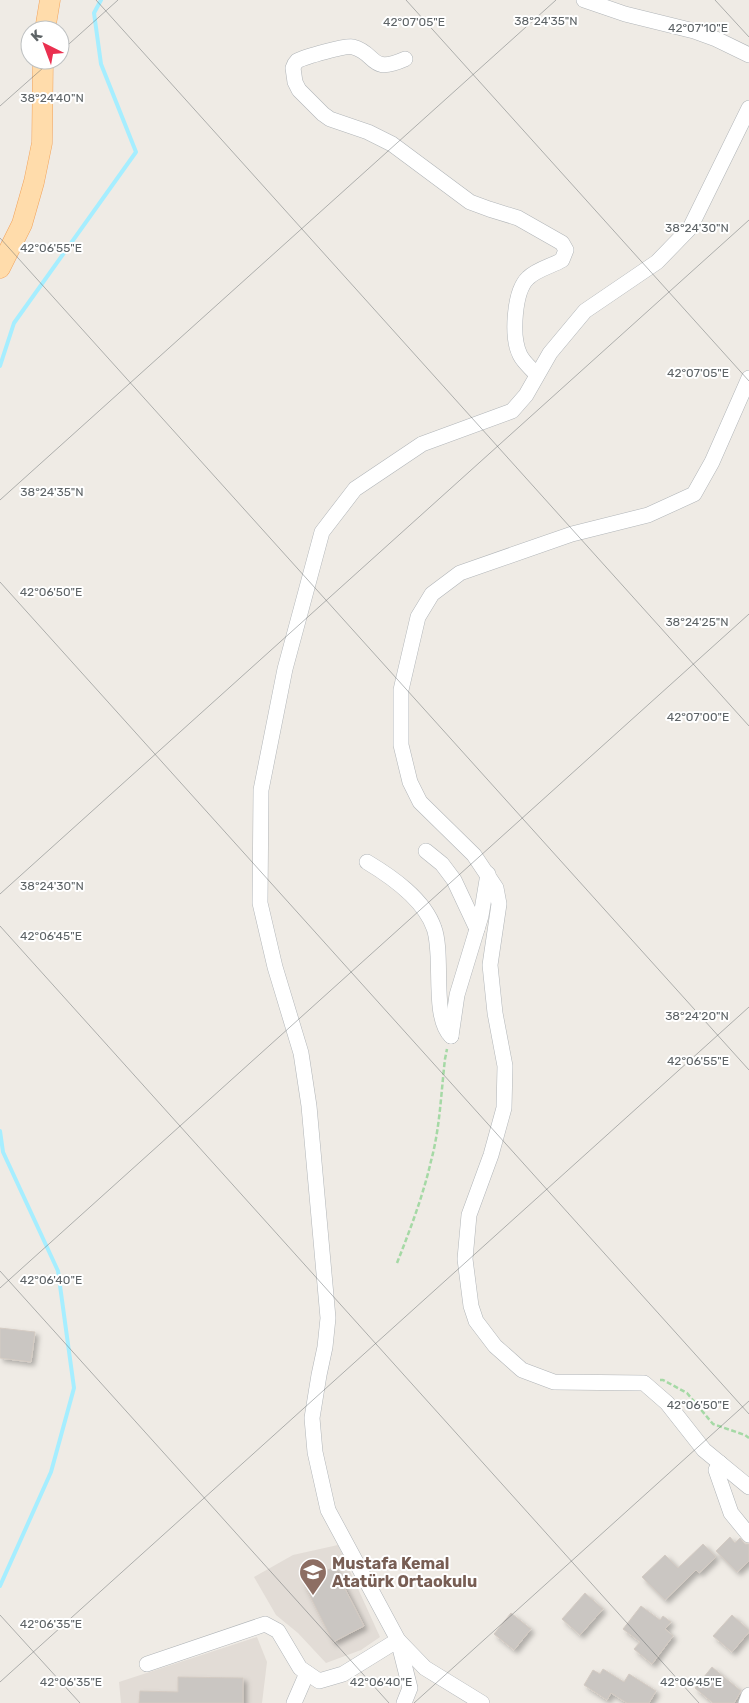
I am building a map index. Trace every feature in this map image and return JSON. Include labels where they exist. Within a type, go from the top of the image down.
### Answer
[{"type":"main road","points":[[47,20],[50,0]]},
{"type":"main road","points":[[0,268],[22,224],[34,182],[42,143],[43,70]]},
{"type":"street","points":[[584,0],[626,14],[694,31],[749,55]]},
{"type":"street","points":[[405,59],[390,64],[380,64],[374,62],[358,49],[350,46],[329,50],[300,60],[293,68],[295,82],[299,90],[330,119],[368,132],[392,144],[470,202],[489,210],[518,218],[562,242],[566,250],[562,260],[527,278],[517,298],[516,344],[522,359],[537,375]]},
{"type":"street","points":[[404,1703],[410,1688],[398,1640],[328,1510],[315,1452],[312,1418],[325,1347],[328,1318],[309,1106],[301,1053],[275,967],[260,903],[261,790],[285,669],[322,532],[355,489],[422,444],[512,411],[526,395],[550,353],[585,311],[657,262],[690,228],[749,108]]},
{"type":"street","points":[[749,378],[712,462],[694,494],[648,515],[572,534],[460,573],[432,594],[418,617],[401,690],[401,745],[410,782],[420,802],[474,855],[488,874],[496,888],[499,904],[490,965],[495,1013],[505,1066],[504,1108],[491,1155],[469,1215],[465,1259],[471,1306],[476,1321],[495,1346],[522,1370],[554,1382],[644,1383],[667,1403],[704,1450],[749,1487]]},
{"type":"street","points":[[426,851],[442,864],[454,880],[477,929]]},
{"type":"street","points":[[367,862],[404,888],[432,922],[437,937],[442,1010],[445,1027],[451,1036]]},
{"type":"street","points":[[451,1036],[457,994],[481,916],[488,874]]},
{"type":"street","points":[[720,1463],[716,1470],[731,1513],[749,1535]]},
{"type":"street","points":[[147,1664],[265,1624],[278,1631],[300,1668],[319,1681],[343,1674],[398,1640]]},
{"type":"street","points":[[398,1640],[425,1668],[482,1703]]},
{"type":"street","points":[[294,1703],[307,1673]]},
{"type":"street","points":[[746,1703],[749,1695]]},
{"type":"path","points":[[397,1263],[413,1222],[431,1162],[436,1138],[445,1059],[451,1036]]},
{"type":"path","points":[[644,1383],[664,1380],[687,1393],[713,1424],[749,1438]]},
{"type":"shaded area","name":"Mustafa Kemal Atatürk Ortaokulu","points":[[338,1545],[380,1637],[361,1650],[326,1663],[298,1633],[276,1615],[254,1577],[293,1555]]},
{"type":"shaded area","points":[[257,1637],[267,1662],[262,1703],[121,1703],[119,1682]]},
{"type":"building","points":[[0,1328],[35,1332],[31,1362],[0,1358]]},
{"type":"building","points":[[730,1537],[735,1543],[740,1538],[745,1544],[749,1544],[749,1561],[737,1572],[716,1551]]},
{"type":"building","points":[[703,1544],[716,1557],[699,1573],[696,1570],[665,1600],[642,1577],[665,1555],[678,1568]]},
{"type":"building","points":[[334,1567],[364,1626],[333,1642],[303,1582]]},
{"type":"building","points":[[585,1593],[603,1609],[580,1635],[562,1619]]},
{"type":"building","points":[[641,1606],[660,1620],[663,1616],[671,1622],[665,1629],[673,1636],[652,1664],[634,1649],[640,1642],[623,1629]]},
{"type":"building","points":[[511,1613],[531,1629],[514,1650],[494,1634]]},
{"type":"building","points":[[732,1615],[749,1632],[732,1652],[713,1636]]},
{"type":"building","points":[[712,1667],[741,1691],[734,1703],[713,1703],[695,1688]]},
{"type":"building","points":[[603,1669],[624,1682],[629,1674],[656,1691],[649,1703],[627,1703],[611,1693],[607,1700],[584,1685],[593,1670],[600,1674]]},
{"type":"building","points":[[178,1677],[243,1678],[243,1703],[139,1703],[140,1691],[178,1692]]},
{"type":"waterway","points":[[0,366],[14,323],[136,152],[101,64],[94,13],[101,0]]},
{"type":"waterway","points":[[0,1131],[3,1152],[58,1271],[74,1388],[51,1472],[0,1586]]},
{"type":"place","name":"Mustafa Kemal Atatürk Ortaokulu","points":[[313,1596]]}]
